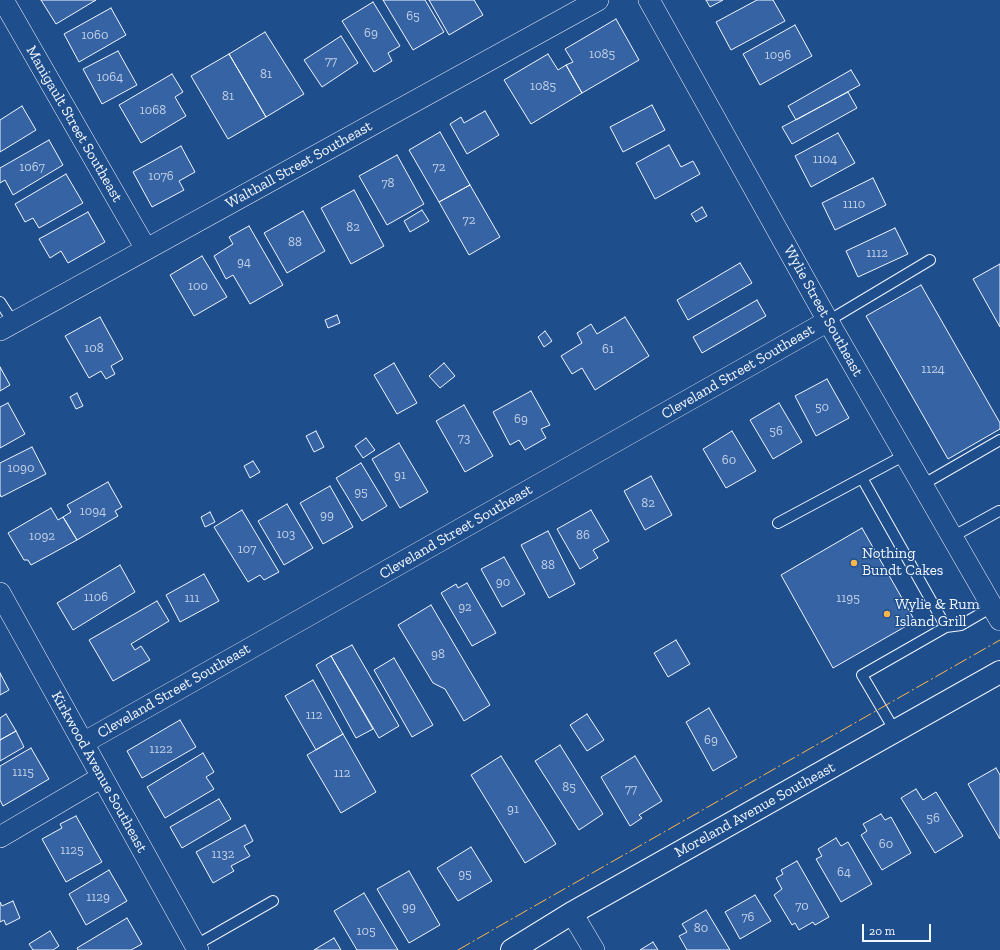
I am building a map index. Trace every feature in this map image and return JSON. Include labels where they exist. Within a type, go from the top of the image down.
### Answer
[{"type":"highway","name":"Moreland Avenue Southeast","points":[[512,950],[572,913],[1000,672]]},
{"type":"street","name":"Manigault Street Southeast","points":[[3,0],[146,249]]},
{"type":"street","name":"Walthall Street Southeast","points":[[6,326],[598,0]]},
{"type":"street","name":"Wylie Street Southeast","points":[[649,0],[828,321],[996,613]]},
{"type":"street","name":"Cleveland Street Southeast","points":[[83,743],[828,321]]},
{"type":"street","name":"Kirkwood Avenue Southeast","points":[[0,593],[197,948]]},
{"type":"street","points":[[0,837],[102,777]]},
{"type":"street","points":[[572,913],[594,950]]},
{"type":"lane","points":[[828,321],[930,260]]},
{"type":"lane","points":[[0,302],[6,326]]},
{"type":"lane","points":[[922,484],[1000,440]]},
{"type":"lane","points":[[778,524],[905,455]]},
{"type":"lane","points":[[862,478],[946,627]]},
{"type":"lane","points":[[952,537],[999,511]]},
{"type":"lane","points":[[895,731],[862,675],[946,627],[961,625],[996,613]]},
{"type":"lane","points":[[197,948],[273,901]]},
{"type":"building","points":[[41,0],[96,0],[56,24]]},
{"type":"building","points":[[383,0],[425,0],[444,32],[413,50]]},
{"type":"building","points":[[429,0],[474,0],[483,15],[449,35]]},
{"type":"building","points":[[706,0],[723,0],[710,7]]},
{"type":"building","points":[[757,0],[773,0],[785,21],[731,50],[716,22]]},
{"type":"building","points":[[373,2],[400,46],[388,53],[392,61],[374,72],[342,21]]},
{"type":"building","points":[[111,8],[126,35],[79,62],[64,34]]},
{"type":"building","points":[[616,19],[639,60],[582,93],[566,65],[573,62],[565,49]]},
{"type":"building","points":[[795,25],[812,56],[760,85],[743,54]]},
{"type":"building","points":[[265,32],[304,94],[266,117],[229,54]]},
{"type":"building","points":[[341,36],[358,63],[322,87],[304,60]]},
{"type":"building","points":[[118,51],[137,85],[102,104],[83,69]]},
{"type":"building","points":[[229,54],[266,117],[228,139],[191,76]]},
{"type":"building","points":[[548,54],[558,70],[566,65],[582,93],[531,124],[504,80]]},
{"type":"building","points":[[851,70],[860,85],[796,120],[788,106]]},
{"type":"building","points":[[172,74],[183,92],[175,97],[186,116],[141,143],[119,105]]},
{"type":"building","points":[[848,92],[857,108],[792,144],[782,127]]},
{"type":"building","points":[[652,105],[665,130],[623,152],[610,127]]},
{"type":"building","points":[[22,106],[36,130],[0,152],[0,120]]},
{"type":"building","points":[[485,111],[499,135],[467,154],[450,124],[461,117],[464,123]]},
{"type":"building","points":[[440,132],[470,185],[439,202],[409,150]]},
{"type":"building","points":[[838,133],[855,163],[811,187],[795,156]]},
{"type":"building","points":[[49,140],[63,165],[13,195],[5,180],[0,183],[0,168]]},
{"type":"building","points":[[669,145],[681,167],[693,161],[700,174],[655,199],[636,163]]},
{"type":"building","points":[[181,146],[195,172],[179,181],[184,190],[152,207],[133,172]]},
{"type":"building","points":[[397,155],[424,204],[387,225],[359,176]]},
{"type":"building","points":[[66,174],[83,203],[39,228],[33,218],[25,222],[15,204]]},
{"type":"building","points":[[873,178],[886,205],[835,230],[822,203]]},
{"type":"building","points":[[470,185],[500,237],[469,255],[439,202]]},
{"type":"building","points":[[354,190],[384,246],[351,264],[321,208]]},
{"type":"building","points":[[702,207],[707,216],[696,222],[691,214]]},
{"type":"building","points":[[422,210],[429,221],[410,232],[404,221]]},
{"type":"building","points":[[303,211],[325,251],[287,273],[264,233]]},
{"type":"building","points":[[88,212],[105,242],[68,263],[61,251],[50,258],[39,239]]},
{"type":"building","points":[[249,226],[283,285],[250,304],[233,275],[226,279],[214,256],[233,244],[229,237]]},
{"type":"building","points":[[895,228],[908,254],[858,277],[846,251]]},
{"type":"building","points":[[202,256],[227,297],[194,316],[170,275]]},
{"type":"building","points":[[740,263],[752,283],[688,320],[677,300]]},
{"type":"building","points":[[1000,264],[1000,327],[973,279]]},
{"type":"building","points":[[921,285],[1000,423],[1000,429],[948,459],[866,316]]},
{"type":"building","points":[[757,300],[766,316],[702,353],[693,337]]},
{"type":"building","points":[[337,315],[340,323],[328,328],[325,320]]},
{"type":"building","points":[[100,317],[123,359],[111,366],[115,374],[106,379],[101,371],[89,378],[65,336]]},
{"type":"building","points":[[625,317],[649,356],[595,390],[582,368],[572,374],[561,356],[582,343],[577,333],[591,324],[597,334]]},
{"type":"building","points":[[545,331],[552,341],[544,347],[538,337]]},
{"type":"building","points":[[394,363],[417,403],[397,414],[374,375]]},
{"type":"building","points":[[444,363],[455,376],[440,388],[429,376]]},
{"type":"building","points":[[0,367],[10,385],[0,391]]},
{"type":"building","points":[[827,379],[849,418],[816,436],[795,396]]},
{"type":"building","points":[[531,391],[550,425],[541,429],[546,438],[525,450],[519,440],[510,445],[493,412]]},
{"type":"building","points":[[77,393],[83,406],[76,409],[70,397]]},
{"type":"building","points":[[8,403],[25,434],[0,448],[0,407]]},
{"type":"building","points":[[779,403],[802,442],[773,459],[750,420]]},
{"type":"building","points":[[464,405],[493,456],[465,472],[436,421]]},
{"type":"building","points":[[316,431],[324,447],[314,452],[306,436]]},
{"type":"building","points":[[732,431],[756,471],[726,488],[703,449]]},
{"type":"building","points":[[366,438],[375,450],[363,458],[355,446]]},
{"type":"building","points":[[399,443],[428,492],[400,508],[372,459]]},
{"type":"building","points":[[32,447],[46,474],[1,497],[0,463]]},
{"type":"building","points":[[253,461],[260,472],[250,478],[244,466]]},
{"type":"building","points":[[361,463],[387,506],[362,521],[336,478]]},
{"type":"building","points":[[651,476],[672,515],[645,530],[624,491]]},
{"type":"building","points":[[108,482],[122,507],[115,511],[118,516],[77,540],[63,517],[71,512],[67,505]]},
{"type":"building","points":[[330,486],[353,527],[323,544],[300,503]]},
{"type":"building","points":[[287,504],[313,548],[284,565],[258,521]]},
{"type":"building","points":[[51,508],[58,520],[63,517],[77,540],[31,565],[28,560],[24,560],[8,533]]},
{"type":"building","points":[[242,510],[279,572],[264,580],[260,575],[248,582],[214,527]]},
{"type":"building","points":[[591,510],[609,541],[593,550],[598,558],[580,569],[557,529]]},
{"type":"building","points":[[210,512],[215,522],[205,527],[201,517]]},
{"type":"building","points":[[862,528],[915,621],[833,668],[781,575]]},
{"type":"building","points":[[548,531],[575,584],[549,598],[521,545]]},
{"type":"building","points":[[504,557],[525,594],[502,607],[481,569]]},
{"type":"building","points":[[120,565],[135,592],[73,630],[57,603]]},
{"type":"building","points":[[204,574],[219,601],[180,622],[166,595]]},
{"type":"building","points":[[467,583],[496,633],[472,646],[441,593],[456,584],[458,588]]},
{"type":"building","points":[[157,601],[169,621],[131,644],[135,650],[141,646],[150,660],[113,681],[89,640]]},
{"type":"building","points":[[431,605],[490,705],[464,721],[445,689],[433,683],[398,625]]},
{"type":"building","points":[[676,640],[690,664],[668,677],[654,653]]},
{"type":"building","points":[[352,645],[399,726],[379,738],[331,656]]},
{"type":"building","points":[[331,656],[373,729],[356,738],[316,665]]},
{"type":"building","points":[[394,658],[433,725],[412,737],[374,670]]},
{"type":"building","points":[[0,673],[9,690],[0,695]]},
{"type":"building","points":[[313,680],[343,734],[316,750],[285,696]]},
{"type":"building","points":[[709,708],[737,757],[713,771],[686,722]]},
{"type":"building","points":[[6,714],[16,731],[0,740],[0,718]]},
{"type":"building","points":[[587,714],[604,740],[587,751],[570,725]]},
{"type":"building","points":[[180,720],[196,747],[142,778],[127,751]]},
{"type":"building","points":[[16,731],[24,747],[0,761],[0,740]]},
{"type":"building","points":[[343,734],[376,792],[341,813],[307,755]]},
{"type":"building","points":[[560,745],[603,814],[579,830],[535,761]]},
{"type":"building","points":[[31,748],[49,779],[3,806],[0,800],[0,766]]},
{"type":"building","points":[[203,753],[214,772],[206,777],[214,789],[165,818],[147,787]]},
{"type":"building","points":[[501,756],[556,844],[525,863],[471,775]]},
{"type":"building","points":[[635,756],[662,801],[639,815],[642,818],[630,826],[601,777]]},
{"type":"building","points":[[996,768],[1000,775],[1000,839],[968,784]]},
{"type":"building","points":[[916,789],[923,800],[936,792],[963,836],[935,853],[901,798]]},
{"type":"building","points":[[219,799],[231,819],[182,848],[170,827]]},
{"type":"building","points":[[881,814],[885,820],[891,817],[911,853],[882,870],[861,835],[867,831],[863,824]]},
{"type":"building","points":[[76,816],[102,862],[66,882],[42,839],[62,828],[60,824]]},
{"type":"building","points":[[245,825],[253,841],[244,846],[250,856],[231,866],[234,871],[213,883],[196,852]]},
{"type":"building","points":[[836,838],[841,846],[848,842],[872,884],[841,902],[816,859],[822,856],[818,849]]},
{"type":"building","points":[[471,847],[492,881],[458,901],[437,868]]},
{"type":"building","points":[[797,861],[829,917],[815,925],[813,922],[799,930],[795,923],[792,925],[774,895],[782,889],[776,878],[783,874],[781,870]]},
{"type":"building","points":[[109,870],[127,901],[86,925],[69,894]]},
{"type":"building","points":[[409,871],[440,925],[409,943],[377,889]]},
{"type":"building","points":[[364,893],[398,950],[357,950],[334,911]]},
{"type":"building","points":[[755,895],[771,921],[740,939],[725,912]]},
{"type":"building","points":[[13,901],[20,918],[6,925],[4,920],[0,922],[0,902],[2,906]]},
{"type":"building","points":[[706,910],[730,950],[687,950],[679,936],[687,932],[682,924]]},
{"type":"building","points":[[127,918],[142,944],[131,950],[78,950],[77,948]]},
{"type":"building","points":[[50,931],[59,946],[53,950],[33,950],[29,944]]},
{"type":"building","points":[[334,938],[341,950],[314,950]]},
{"type":"building","points":[[653,942],[658,950],[640,950]]},
{"type":"power","points":[[458,950],[1000,640]]},
{"type":"place","name":"Nothing Bundt Cakes","points":[[854,563]]},
{"type":"place","name":"Wylie & Rum Island Grill","points":[[887,614]]}]
